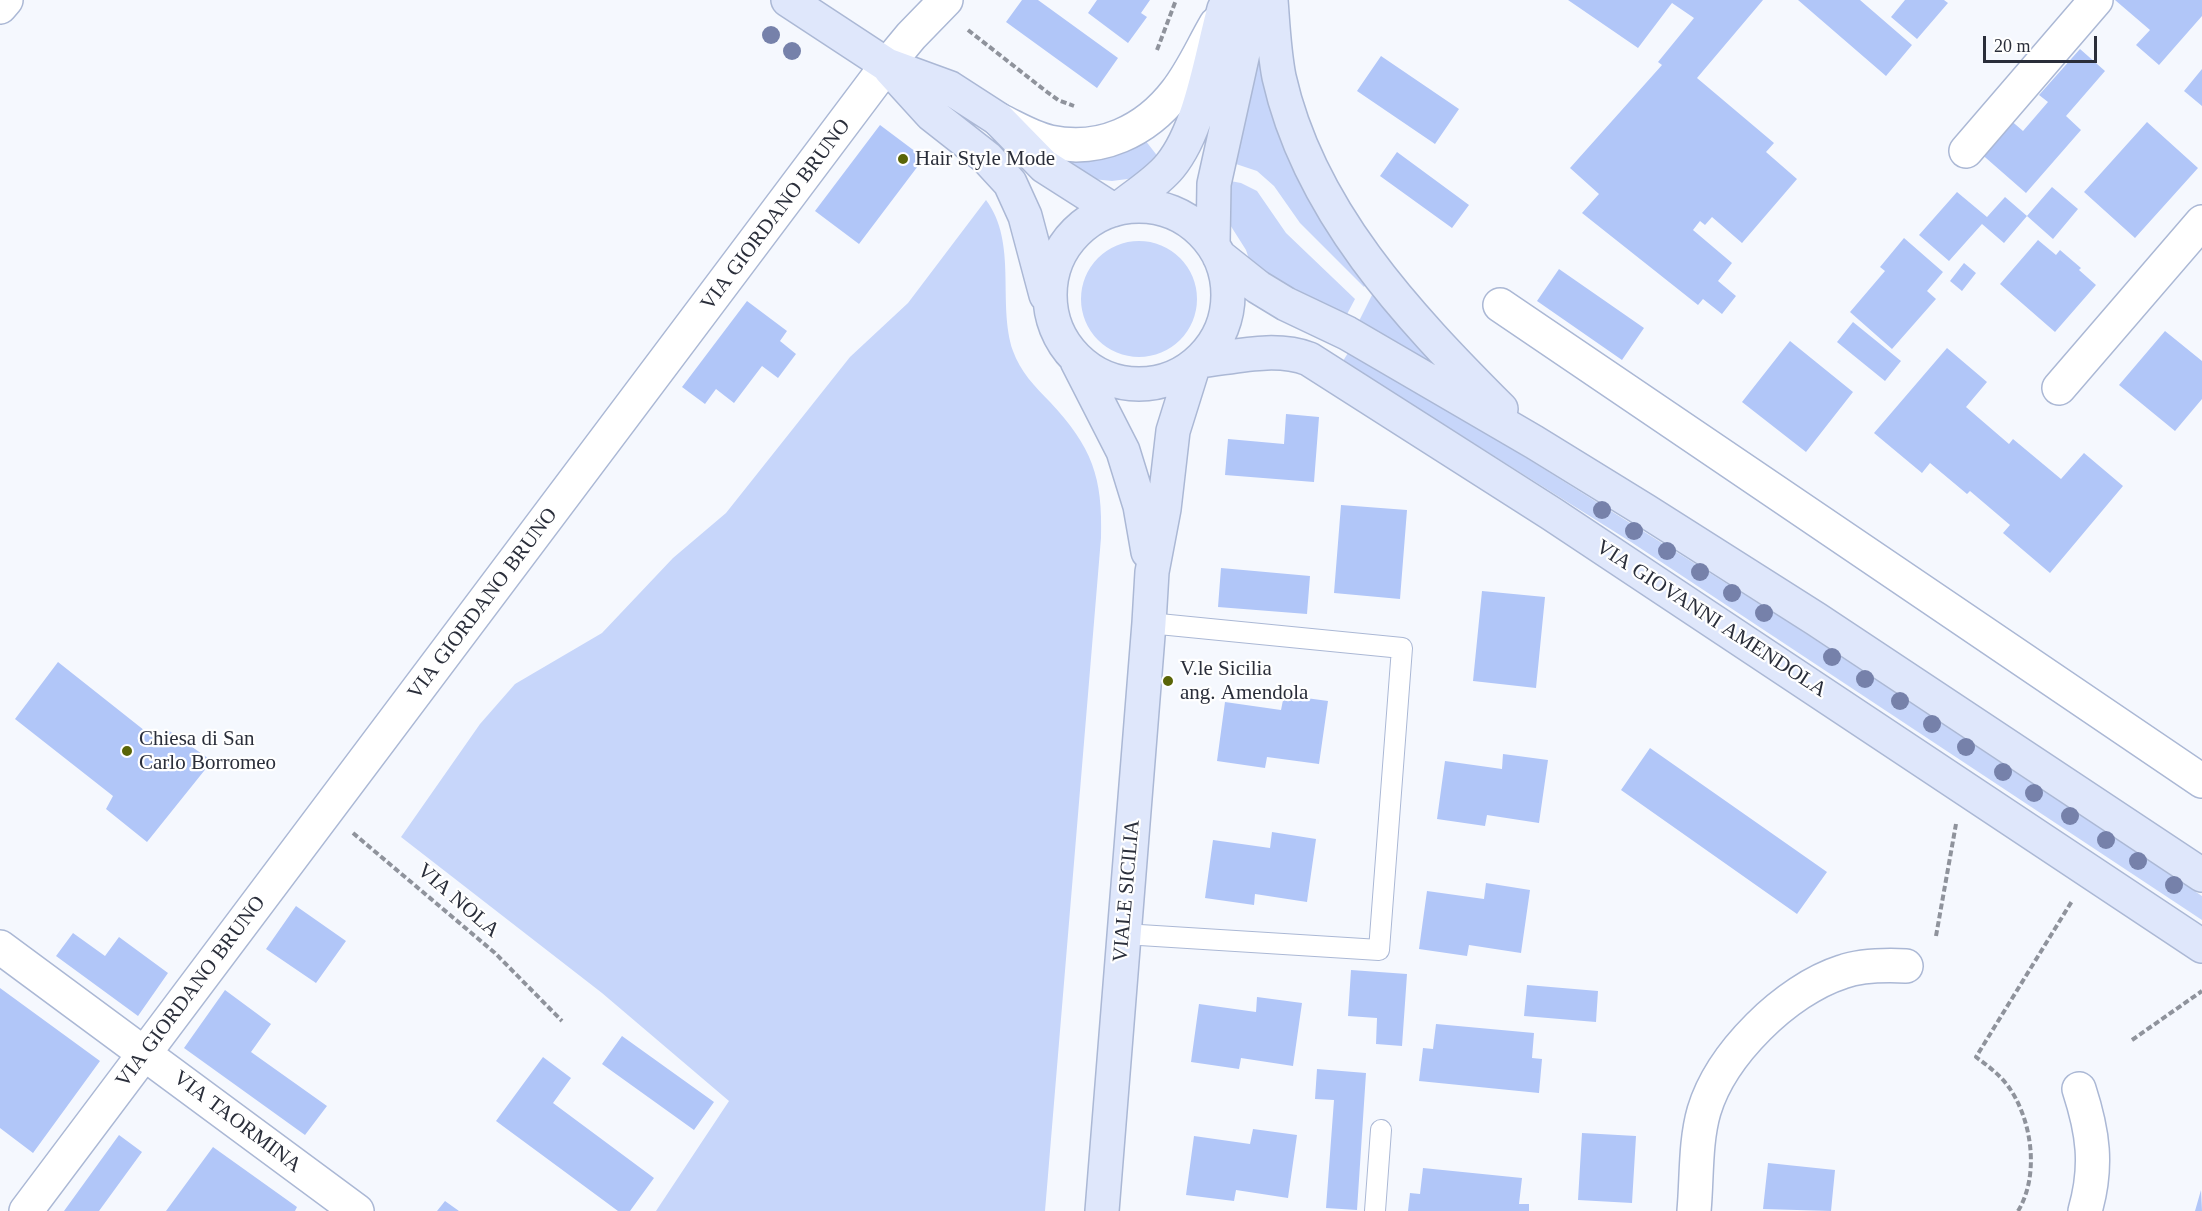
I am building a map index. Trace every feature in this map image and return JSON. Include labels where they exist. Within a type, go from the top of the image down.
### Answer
[{"type":"main road","points":[[788,0],[887,65],[950,88],[998,119],[1044,166],[1117,209]]},
{"type":"main road","points":[[1271,0],[1274,43],[1280,80],[1297,135],[1326,199],[1377,273],[1415,320],[1534,442]]},
{"type":"main road","points":[[887,65],[931,114],[987,158],[1010,183],[1025,216],[1059,337],[1076,360],[1100,377],[1128,385],[1157,384],[1184,374],[1206,355],[1222,332],[1229,302],[1226,271],[1216,250],[1214,184],[1245,44],[1234,3]]},
{"type":"main road","points":[[1117,209],[1162,174],[1178,154],[1195,116],[1234,3]]},
{"type":"main road","points":[[1050,309],[1050,280],[1059,253],[1077,229],[1103,212],[1133,205],[1163,208],[1191,222],[1216,250],[1258,287],[1286,304],[1347,333],[1534,442],[1816,619],[2202,875]]},
{"type":"main road","name":"VIA GIOVANNI AMENDOLA","points":[[1196,364],[1279,352],[1294,353],[1309,359],[1552,514],[2202,946]]},
{"type":"main road","name":"VIALE SICILIA","points":[[1076,360],[1113,429],[1130,469],[1140,506],[1152,572]]},
{"type":"main road","name":"VIALE SICILIA","points":[[1102,1211],[1152,572],[1164,509],[1173,431],[1196,364]]},
{"type":"street","points":[[0,7],[6,0]]},
{"type":"street","points":[[1966,151],[2096,0]]},
{"type":"street","points":[[998,119],[1038,139],[1066,144],[1095,143],[1128,134],[1145,123],[1176,92],[1234,3]]},
{"type":"street","name":"VIA GIORDANO BRUNO","points":[[26,1211],[887,65],[911,36],[954,13]]},
{"type":"street","points":[[2059,388],[2202,222]]},
{"type":"street","points":[[1500,305],[2202,782]]},
{"type":"street","name":"VIA TAORMINA","points":[[0,947],[357,1211]]},
{"type":"street","points":[[1694,1211],[1704,1111],[1723,1072],[1750,1037],[1782,1005],[1821,981],[1843,971],[1864,967],[1906,966]]},
{"type":"street","points":[[2079,1089],[2091,1128],[2093,1148],[2091,1188],[2085,1211]]},
{"type":"lane","points":[[1124,934],[1379,950],[1402,648],[1149,624]]},
{"type":"lane","points":[[1375,1211],[1381,1130]]},
{"type":"path","points":[[1155,54],[1176,0]]},
{"type":"path","points":[[954,13],[1053,96],[1070,105],[1082,107]]},
{"type":"path","name":"VIA NOLA","points":[[327,812],[487,946],[562,1021]]},
{"type":"path","points":[[1936,936],[1957,818]]},
{"type":"path","points":[[2018,1211],[2025,1194],[2030,1164],[2028,1133],[2024,1116],[2007,1084],[1976,1057],[2075,896]]},
{"type":"path","points":[[2132,1040],[2202,991]]},
{"type":"shaded area","points":[[1262,60],[1368,282],[1364,287],[1300,223],[1274,186],[1257,171],[1230,162],[1254,61]]},
{"type":"shaded area","points":[[1145,140],[1159,158],[1135,178],[1112,181],[1083,178],[1063,160]]},
{"type":"shaded area","points":[[1225,180],[1241,183],[1257,191],[1286,233],[1355,299],[1345,318],[1252,268],[1246,250],[1227,220]]},
{"type":"shaded area","points":[[986,200],[996,217],[1001,235],[1007,313],[1013,351],[1028,378],[1064,418],[1085,449],[1097,480],[1100,497],[1101,538],[1045,1211],[656,1211],[729,1101],[602,993],[401,837],[480,724],[515,684],[602,633],[673,558],[726,513],[850,357],[908,303]]},
{"type":"shaded area","points":[[1139,241],[1161,246],[1180,258],[1192,277],[1197,299],[1192,321],[1180,340],[1161,352],[1139,357],[1117,352],[1098,340],[1086,321],[1081,299],[1086,277],[1098,258],[1117,246]]},
{"type":"shaded area","points":[[1375,289],[1445,373],[1357,325]]},
{"type":"shaded area","points":[[1351,348],[1796,627],[2202,896],[2202,920],[1631,542],[1343,361]]},
{"type":"building","points":[[1022,0],[1038,0],[1118,58],[1097,88],[1006,22]]},
{"type":"building","points":[[1097,0],[1150,0],[1141,13],[1147,17],[1128,43],[1088,13]]},
{"type":"building","points":[[1568,0],[1763,0],[1697,78],[1774,143],[1766,152],[1797,179],[1742,243],[1712,217],[1705,225],[1700,221],[1693,230],[1732,263],[1718,281],[1736,296],[1722,314],[1703,299],[1698,305],[1582,213],[1599,194],[1570,168],[1662,65],[1658,62],[1694,18],[1672,3],[1638,48]]},
{"type":"building","points":[[1798,0],[1860,0],[1912,45],[1886,76]]},
{"type":"building","points":[[1905,0],[1944,0],[1948,3],[1917,39],[1891,17]]},
{"type":"building","points":[[2115,0],[2202,0],[2202,16],[2159,65],[2136,45],[2150,30]]},
{"type":"building","points":[[2080,49],[2105,71],[2066,116],[2081,130],[2026,193],[1978,151],[2008,118],[2023,131],[2048,102],[2039,95]]},
{"type":"building","points":[[1381,56],[1459,109],[1435,144],[1357,91]]},
{"type":"building","points":[[2202,69],[2202,106],[2184,91]]},
{"type":"building","points":[[2147,122],[2198,168],[2135,238],[2084,192]]},
{"type":"building","points":[[880,125],[924,158],[859,244],[815,211]]},
{"type":"building","points":[[1397,152],[1469,205],[1452,228],[1380,176]]},
{"type":"building","points":[[2052,187],[2078,209],[2053,239],[2027,216]]},
{"type":"building","points":[[1957,192],[1987,217],[2005,197],[2027,216],[2004,243],[1982,224],[1949,261],[1919,235]]},
{"type":"building","points":[[1904,238],[1943,272],[1927,291],[1936,299],[1892,349],[1850,312],[1885,271],[1880,267]]},
{"type":"building","points":[[2038,240],[2056,255],[2060,250],[2096,285],[2055,332],[2000,284]]},
{"type":"building","points":[[1964,263],[1976,273],[1962,291],[1950,281]]},
{"type":"building","points":[[1559,269],[1644,328],[1622,360],[1537,301]]},
{"type":"building","points":[[747,301],[787,331],[780,341],[796,354],[778,378],[762,366],[734,403],[716,389],[705,404],[682,387]]},
{"type":"building","points":[[1853,322],[1901,361],[1885,381],[1837,342]]},
{"type":"building","points":[[2165,331],[2202,361],[2202,399],[2175,431],[2119,385]]},
{"type":"building","points":[[1790,341],[1853,392],[1806,452],[1742,402]]},
{"type":"building","points":[[1947,348],[1987,382],[1966,407],[2009,444],[2013,439],[2061,479],[2084,453],[2123,486],[2050,573],[2003,533],[2010,525],[1970,491],[1967,494],[1930,463],[1922,473],[1874,433]]},
{"type":"building","points":[[1286,414],[1319,417],[1314,482],[1225,475],[1228,439],[1284,444]]},
{"type":"building","points":[[1341,505],[1407,510],[1400,599],[1334,593]]},
{"type":"building","points":[[1221,568],[1310,576],[1307,614],[1218,607]]},
{"type":"building","points":[[1482,591],[1545,597],[1536,688],[1473,681]]},
{"type":"building","name":"Chiesa di San Carlo Borromeo","points":[[58,662],[159,742],[168,730],[212,761],[147,842],[106,809],[113,796],[15,719]]},
{"type":"building","points":[[1284,695],[1328,701],[1319,764],[1267,757],[1265,768],[1217,761],[1225,702],[1281,710]]},
{"type":"building","points":[[1650,748],[1827,872],[1797,914],[1621,790]]},
{"type":"building","points":[[1503,754],[1548,760],[1539,823],[1487,815],[1485,826],[1437,819],[1445,761],[1502,769]]},
{"type":"building","points":[[1272,832],[1316,839],[1307,902],[1255,894],[1254,905],[1205,898],[1213,840],[1270,848]]},
{"type":"building","points":[[1486,883],[1530,890],[1521,953],[1469,945],[1467,956],[1419,949],[1427,891],[1484,899]]},
{"type":"building","points":[[296,906],[346,941],[316,983],[266,949]]},
{"type":"building","points":[[73,933],[105,956],[119,937],[168,973],[138,1016],[56,956]]},
{"type":"building","points":[[1351,970],[1407,974],[1402,1046],[1376,1044],[1377,1018],[1348,1016]]},
{"type":"building","points":[[1527,985],[1598,991],[1596,1022],[1524,1016]]},
{"type":"building","points":[[0,988],[100,1061],[33,1153],[0,1128]]},
{"type":"building","points":[[225,990],[271,1024],[251,1052],[327,1106],[305,1135],[184,1048]]},
{"type":"building","points":[[1257,997],[1302,1003],[1293,1066],[1241,1058],[1239,1069],[1191,1062],[1199,1004],[1256,1012]]},
{"type":"building","points":[[1436,1024],[1534,1033],[1532,1058],[1542,1059],[1539,1093],[1419,1081],[1423,1048],[1433,1049]]},
{"type":"building","points":[[622,1036],[714,1102],[694,1130],[602,1064]]},
{"type":"building","points":[[543,1057],[571,1078],[553,1103],[654,1178],[630,1211],[618,1211],[496,1121]]},
{"type":"building","points":[[1317,1069],[1366,1073],[1357,1210],[1326,1208],[1334,1100],[1315,1099]]},
{"type":"building","points":[[1253,1129],[1297,1135],[1288,1198],[1236,1190],[1234,1201],[1186,1195],[1194,1136],[1250,1144]]},
{"type":"building","points":[[1582,1133],[1636,1136],[1632,1203],[1578,1200]]},
{"type":"building","points":[[119,1135],[142,1152],[99,1211],[64,1211]]},
{"type":"building","points":[[213,1147],[297,1207],[295,1211],[166,1211]]},
{"type":"building","points":[[1768,1163],[1835,1170],[1831,1211],[1763,1209]]},
{"type":"building","points":[[1423,1168],[1522,1178],[1519,1204],[1529,1204],[1529,1211],[1408,1211],[1410,1193],[1420,1194]]},
{"type":"building","points":[[2201,1190],[2202,1211],[2195,1211]]},
{"type":"building","points":[[445,1201],[459,1211],[437,1211]]},
{"type":"place","name":"Hair Style Mode","points":[[903,159]]},
{"type":"place","name":"V.le Sicilia ang. Amendola","points":[[1168,681]]},
{"type":"place","name":"Chiesa di San Carlo Borromeo","points":[[127,751]]}]
